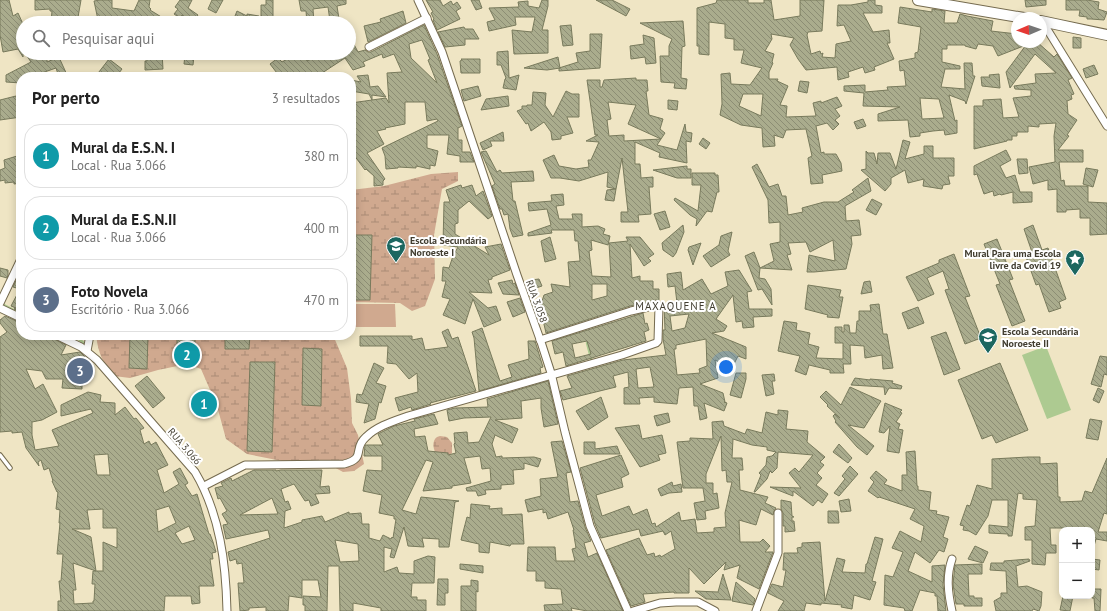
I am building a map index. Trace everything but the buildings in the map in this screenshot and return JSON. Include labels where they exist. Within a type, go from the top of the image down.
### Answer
[{"type":"street","name":"RUA 3.058","points":[[418,0],[444,58],[540,340],[551,375],[566,439],[590,526],[628,611]]},
{"type":"street","points":[[918,0],[1011,16]]},
{"type":"street","points":[[369,47],[427,18]]},
{"type":"street","points":[[1047,22],[1107,36]]},
{"type":"street","points":[[1047,31],[1107,126]]},
{"type":"street","points":[[0,302],[16,275]]},
{"type":"street","points":[[204,486],[245,465],[344,464],[352,462],[358,456],[362,440],[371,432],[387,424],[408,416],[656,344],[658,342],[659,334],[659,306],[657,305],[631,311],[540,340]]},
{"type":"street","points":[[0,308],[16,316]]},
{"type":"street","name":"RUA 3.066","points":[[66,340],[87,351],[195,472],[204,486],[223,551],[227,611]]},
{"type":"street","points":[[87,351],[89,340]]},
{"type":"street","points":[[756,611],[778,553],[778,513]]},
{"type":"street","points":[[952,559],[948,569],[948,584],[952,611]]},
{"type":"street","points":[[634,611],[660,603],[698,602],[715,611]]},
{"type":"lane","points":[[0,455],[10,468]]},
{"type":"green space","points":[[458,172],[458,181],[442,189],[434,235],[435,279],[425,306],[412,311],[400,303],[356,302],[356,189],[384,186],[431,174]]},
{"type":"green space","points":[[356,304],[395,304],[396,327],[356,327]]},
{"type":"green space","points":[[97,340],[335,340],[347,368],[352,423],[358,435],[364,464],[354,471],[343,472],[323,461],[282,461],[247,454],[226,439],[217,406],[201,369],[187,364],[130,378],[114,376],[98,348]]},
{"type":"green space","points":[[437,437],[447,437],[452,443],[452,453],[450,455],[435,452],[433,446],[434,442]]},
{"type":"shaded area","points":[[1046,346],[1071,410],[1047,419],[1022,355]]},
{"type":"waterway","points":[[4,305],[16,311]]},
{"type":"waterway","points":[[80,340],[86,345]]},
{"type":"waterway","points":[[590,342],[587,343],[592,362]]},
{"type":"place","name":"Escola Secundária Noroeste I","points":[[396,263]]},
{"type":"place","name":"Mural Para uma Escola livre da Covid 19","points":[[1075,276]]},
{"type":"place","name":"Escola Secundária Noroeste II","points":[[988,354]]},
{"type":"place","name":"Mural da E.S.N.II","points":[[187,355]]},
{"type":"place","name":"Foto Novela","points":[[80,371]]},
{"type":"place","name":"Mural da E.S.N. I","points":[[204,404]]},
{"type":"district","name":"MAXAQUENE A","points":[[676,306]]}]
